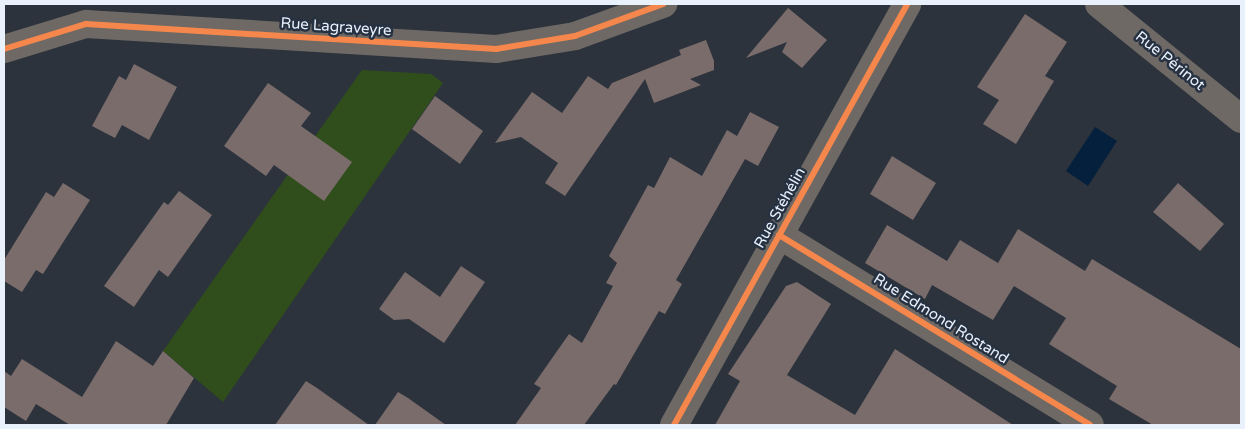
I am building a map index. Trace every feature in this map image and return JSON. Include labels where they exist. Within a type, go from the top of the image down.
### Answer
[{"type":"street","name":"Rue Lagraveyre","points":[[4,49],[86,24],[496,49],[575,36],[663,4]]},
{"type":"street","name":"Rue Stéhélin","points":[[674,425],[908,4]]},
{"type":"street","name":"Rue Périnot","points":[[1099,4],[1241,119]]},
{"type":"street","name":"Rue Edmond Rostand","points":[[779,235],[1090,425]]},
{"type":"green space","points":[[362,70],[431,74],[443,83],[223,402],[163,351]]},
{"type":"water","points":[[1095,127],[1117,141],[1088,186],[1066,171]]},
{"type":"building","points":[[788,8],[827,40],[802,68],[782,52],[787,42],[746,58]]},
{"type":"building","points":[[1025,14],[1067,42],[1045,76],[1054,81],[1016,144],[983,124],[999,100],[977,87]]},
{"type":"building","points":[[706,40],[714,61],[714,70],[690,79],[701,85],[654,103],[645,79],[565,196],[545,183],[558,163],[521,137],[495,143],[532,92],[562,113],[588,76],[608,89],[612,83],[681,55],[679,50]]},
{"type":"building","points":[[134,64],[177,87],[149,140],[122,125],[115,138],[92,126],[119,76],[126,80]]},
{"type":"building","points":[[268,83],[311,113],[301,126],[352,162],[324,201],[274,165],[266,176],[224,146]]},
{"type":"building","points":[[435,96],[483,131],[460,164],[412,129]]},
{"type":"building","points":[[750,112],[779,127],[758,166],[745,159],[676,280],[682,284],[665,314],[659,311],[616,385],[614,384],[584,425],[515,425],[541,388],[534,384],[569,334],[582,343],[613,286],[606,283],[617,263],[609,256],[648,185],[654,188],[670,157],[702,176],[727,130],[737,136]]},
{"type":"building","points":[[892,156],[936,183],[913,220],[870,194]]},
{"type":"building","points":[[63,183],[90,200],[43,274],[36,270],[22,292],[4,281],[4,260],[46,192],[54,197]]},
{"type":"building","points":[[1178,183],[1224,224],[1200,251],[1153,212]]},
{"type":"building","points":[[179,191],[212,215],[168,277],[159,270],[134,307],[104,286],[164,202],[168,205]]},
{"type":"building","points":[[887,225],[947,261],[960,240],[998,263],[1018,229],[1085,271],[1092,259],[1241,349],[1241,425],[1153,425],[1109,399],[1117,386],[1049,344],[1066,318],[1014,286],[993,320],[932,285],[925,299],[865,263]]},
{"type":"building","points":[[461,266],[485,282],[444,343],[409,319],[394,320],[379,309],[405,272],[440,297]]},
{"type":"building","points":[[797,282],[831,304],[787,375],[855,415],[895,349],[1013,425],[715,425],[740,381],[728,374],[786,286]]},
{"type":"building","points":[[116,341],[153,366],[163,351],[194,378],[166,425],[70,425],[36,404],[26,421],[4,407],[4,371],[11,376],[22,359],[82,397]]},
{"type":"building","points":[[306,381],[317,388],[369,425],[275,425]]},
{"type":"building","points":[[398,392],[408,398],[446,425],[375,425]]},
{"type":"cycle path","points":[[4,49],[86,24],[496,49],[575,36],[663,4]]},
{"type":"cycle path","points":[[674,425],[907,4]]},
{"type":"cycle path","points":[[779,235],[1090,425]]}]
